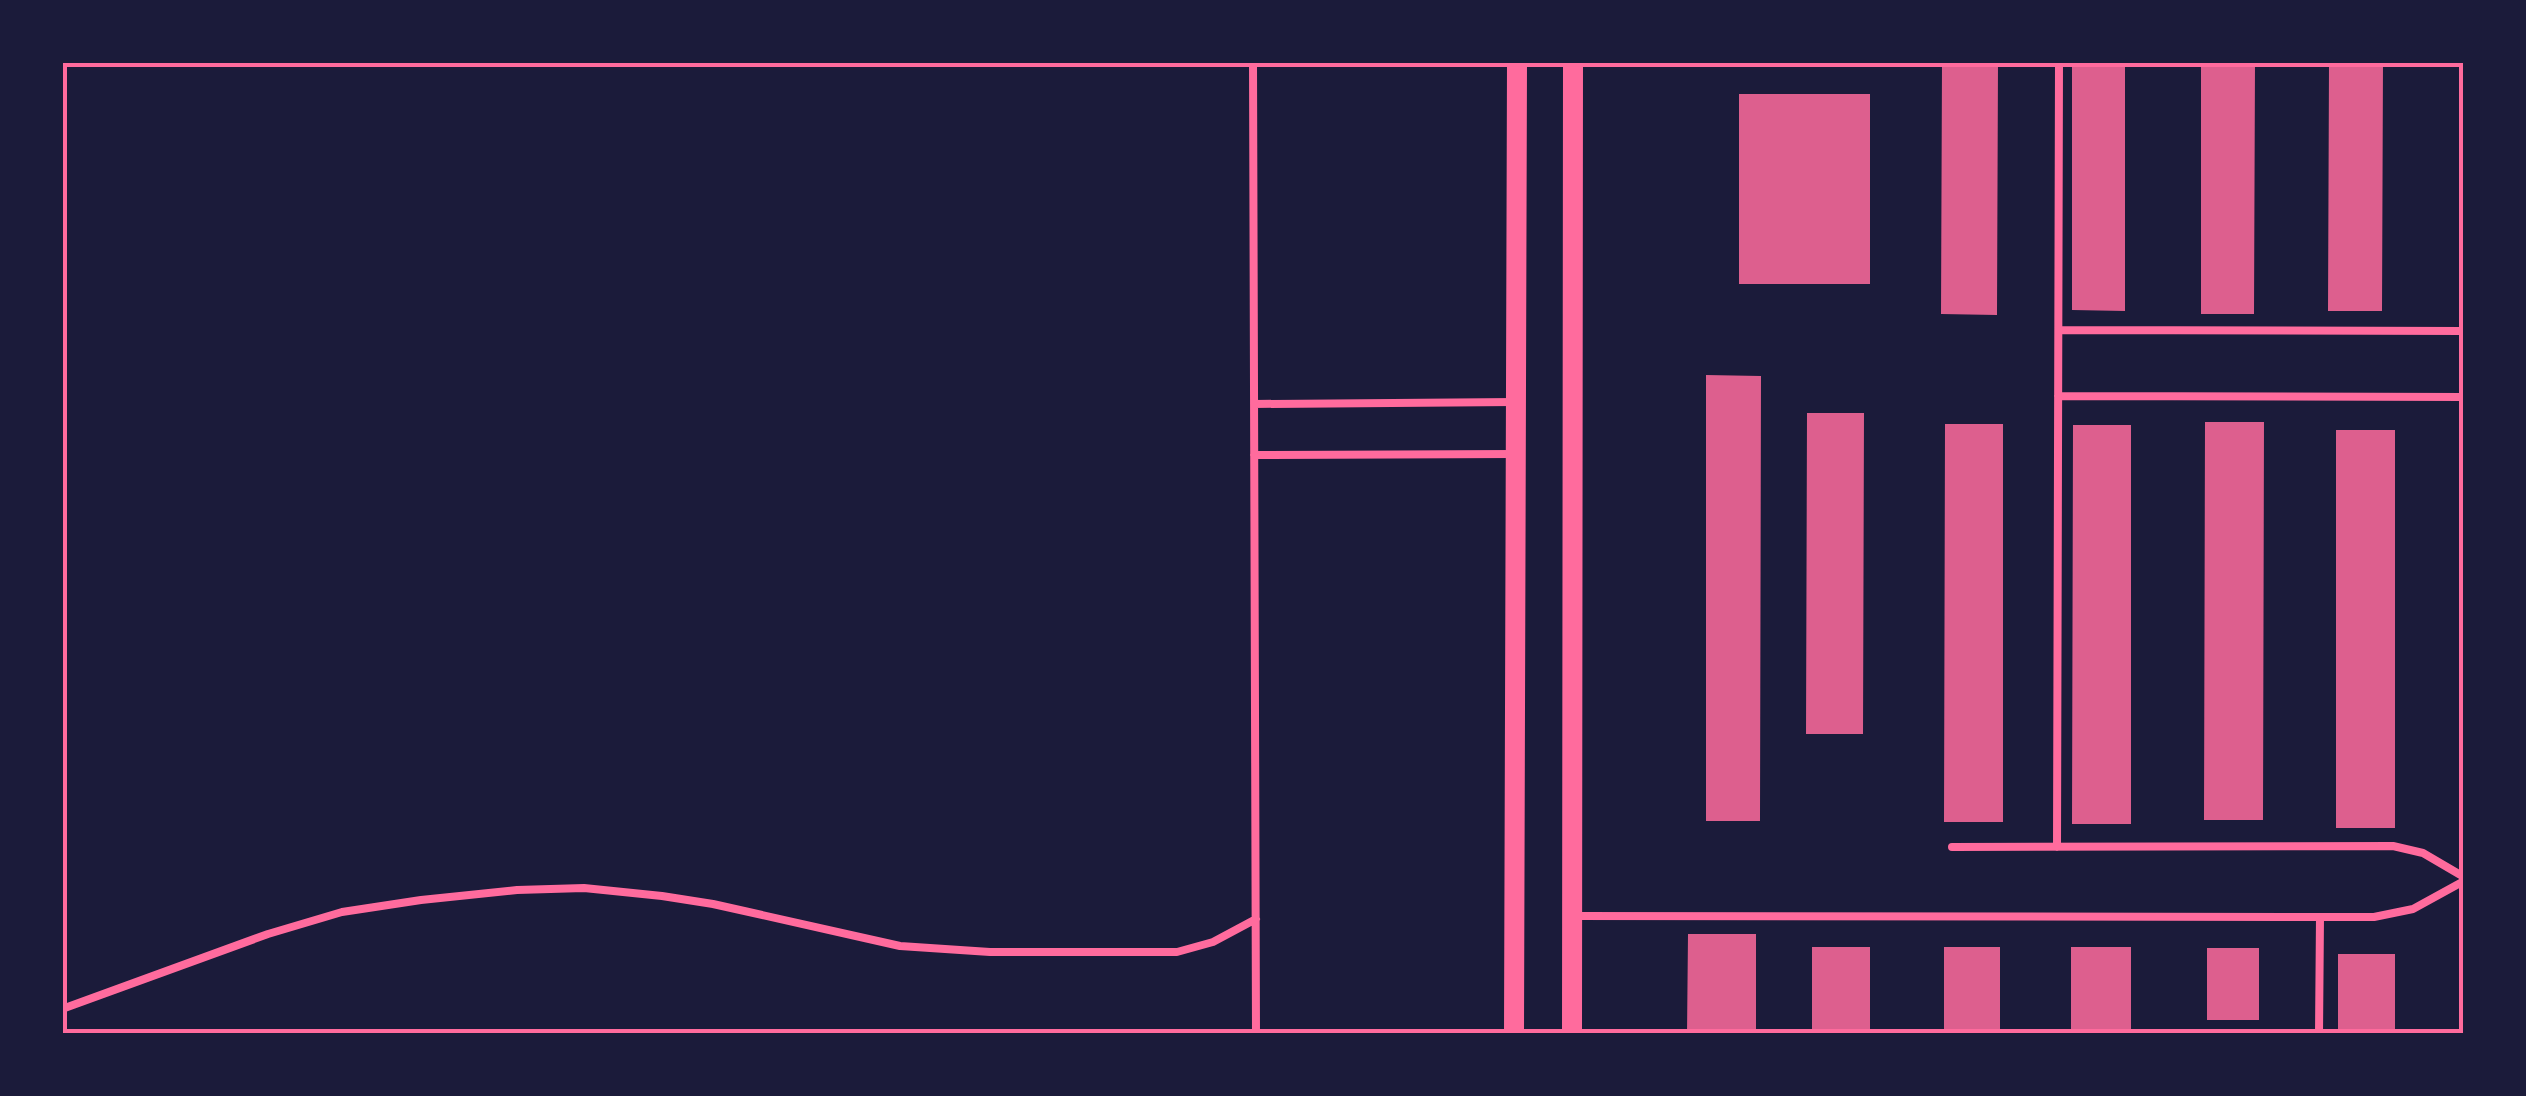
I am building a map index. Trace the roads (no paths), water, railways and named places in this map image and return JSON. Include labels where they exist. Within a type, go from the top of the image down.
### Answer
[{"type":"main road","points":[[1514,1034],[1517,62]]},
{"type":"main road","points":[[1572,1034],[1573,62]]},
{"type":"lane","points":[[1253,62],[1256,1034]]},
{"type":"lane","points":[[2057,847],[2059,62]]},
{"type":"lane","points":[[2058,330],[2464,331]]},
{"type":"lane","points":[[2058,396],[2464,397]]},
{"type":"lane","points":[[1254,404],[1516,402]]},
{"type":"lane","points":[[1254,455],[1516,454]]},
{"type":"lane","points":[[1572,916],[2374,916],[2413,910],[2464,879],[2422,853],[2393,846],[1952,847]]},
{"type":"lane","points":[[62,1010],[268,934],[342,912],[517,890],[584,888],[662,896],[900,946],[990,952],[1177,952],[1212,942],[1256,919]]},
{"type":"lane","points":[[2319,1034],[2320,916]]}]
